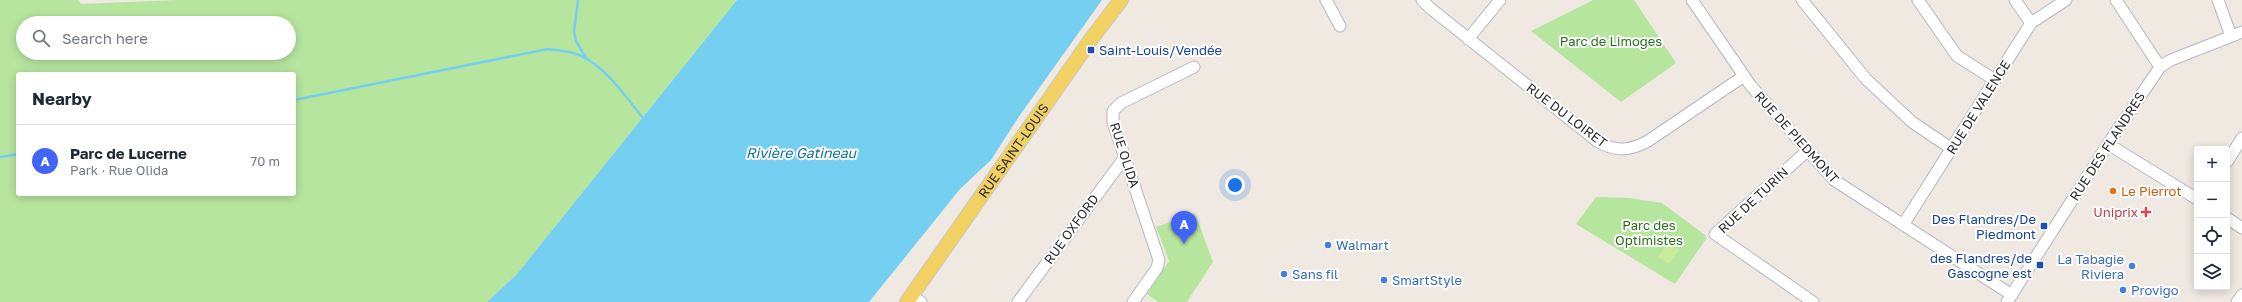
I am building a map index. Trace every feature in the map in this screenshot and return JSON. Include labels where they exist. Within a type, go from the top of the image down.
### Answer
[{"type":"main road","name":"RUE SAINT-LOUIS","points":[[913,300],[1089,42],[1122,0]]},
{"type":"street","points":[[1326,0],[1340,26]]},
{"type":"street","name":"RUE DU LOIRET","points":[[1422,0],[1468,39],[1597,141],[1617,150],[1633,148],[1648,141],[1744,76]]},
{"type":"street","points":[[1468,39],[1500,0]]},
{"type":"street","name":"RUE DE PIEDMONT","points":[[1692,0],[1744,76],[1807,151],[1839,184],[1903,225],[2010,299]]},
{"type":"street","points":[[1802,0],[1866,78],[1912,122],[1952,149]]},
{"type":"street","points":[[1918,0],[1957,56],[1995,80]]},
{"type":"street","points":[[2015,0],[2031,23]]},
{"type":"street","name":"RUE DE VALENCE","points":[[1903,225],[2031,23],[2066,0]]},
{"type":"street","points":[[2116,0],[2160,67]]},
{"type":"street","points":[[2218,0],[2231,36]]},
{"type":"street","name":"RUE DES FLANDRES","points":[[2010,299],[2108,144],[2160,67],[2171,60],[2242,32]]},
{"type":"street","name":"RUE OLIDA","points":[[1133,302],[1159,263],[1158,251],[1112,117],[1116,107],[1194,67]]},
{"type":"street","points":[[2230,157],[2242,138]]},
{"type":"street","points":[[2108,144],[2194,197]]},
{"type":"street","name":"RUE DE TURIN","points":[[1807,151],[1715,234],[1813,302]]},
{"type":"street","name":"RUE OXFORD","points":[[1018,302],[1125,157]]},
{"type":"street","points":[[2230,220],[2242,228]]},
{"type":"street","points":[[2237,302],[2242,294]]},
{"type":"green space","points":[[0,0],[78,0],[81,4],[177,0],[737,0],[517,274],[487,302],[0,302]]},
{"type":"green space","name":"Parc de Limoges","points":[[1593,0],[1634,0],[1676,63],[1621,102],[1531,31]]},
{"type":"green space","name":"Parc des Optimistes","points":[[1596,197],[1629,198],[1662,203],[1705,235],[1706,239],[1675,284],[1576,224]]},
{"type":"green space","points":[[1195,213],[1213,262],[1187,302],[1158,302],[1147,294],[1169,261],[1156,227]]},
{"type":"green space","points":[[1668,243],[1679,250],[1669,264],[1658,257]]},
{"type":"water","name":"Rivière Gatineau","points":[[737,0],[1102,0],[1020,115],[991,160],[960,189],[869,302],[487,302],[517,274]]},
{"type":"waterway","points":[[578,0],[574,31],[576,41],[586,58]]},
{"type":"waterway","points":[[296,100],[548,49],[578,54],[595,64],[617,85],[642,117]]},
{"type":"waterway","points":[[0,157],[16,154]]},
{"type":"place","name":"Saint-Louis/Vendée","points":[[1091,50]]},
{"type":"place","name":"Le Pierrot","points":[[2113,191]]},
{"type":"place","name":"Uniprix","points":[[2146,212]]},
{"type":"place","name":"Des Flandres/De Piedmont","points":[[2044,226]]},
{"type":"place","name":"Parc de Lucerne","points":[[1184,244]]},
{"type":"place","name":"Walmart","points":[[1328,245]]},
{"type":"place","name":"des Flandres/de Gascogne est","points":[[2040,265]]},
{"type":"place","name":"La Tabagie Riviera","points":[[2132,266]]},
{"type":"place","name":"Sans fil","points":[[1284,274]]},
{"type":"place","name":"SmartStyle","points":[[1384,280]]},
{"type":"place","name":"Provigo","points":[[2123,290]]}]
